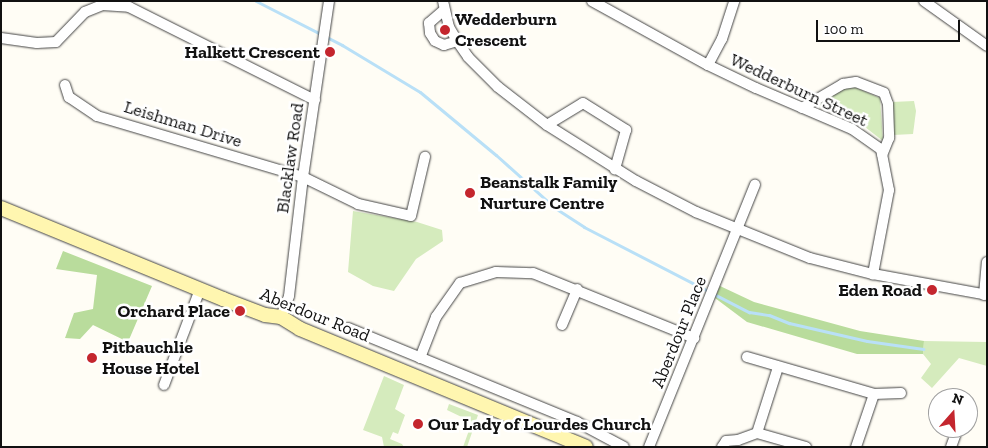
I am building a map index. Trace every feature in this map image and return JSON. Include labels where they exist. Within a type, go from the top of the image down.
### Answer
[{"type":"main road","name":"Aberdour Road","points":[[1,208],[266,315],[281,317],[300,329],[368,356],[557,441],[586,447]]},
{"type":"street","name":"Blacklaw Road","points":[[281,317],[289,296],[303,177],[329,1]]},
{"type":"street","name":"Wedderburn Street","points":[[592,1],[708,65],[852,129],[881,149],[882,155]]},
{"type":"street","points":[[708,65],[722,39],[734,1]]},
{"type":"street","points":[[924,1],[987,46]]},
{"type":"street","points":[[1,38],[37,43],[56,42],[85,12],[102,5],[129,7],[315,100]]},
{"type":"street","points":[[444,6],[449,27],[457,41],[468,57],[498,87],[547,125],[615,169],[696,212],[810,258],[873,274],[985,295],[987,262]]},
{"type":"street","points":[[444,6],[429,22],[430,33],[435,42],[444,45],[457,41]]},
{"type":"street","points":[[802,108],[843,84],[865,84],[884,93],[888,104],[889,138],[882,155],[890,190],[873,274]]},
{"type":"street","name":"Leishman Drive","points":[[64,85],[69,97],[96,116],[303,177],[358,204],[411,216],[425,157]]},
{"type":"street","points":[[547,125],[583,103],[626,130],[615,169]]},
{"type":"street","points":[[738,230],[755,185]]},
{"type":"street","name":"Aberdour Place","points":[[649,447],[738,230]]},
{"type":"street","points":[[420,358],[436,317],[460,283],[496,272],[533,273],[577,289],[694,338]]},
{"type":"street","points":[[164,385],[200,289]]},
{"type":"street","points":[[562,325],[577,289]]},
{"type":"street","name":"Aberdour Road","points":[[348,328],[577,422],[624,447]]},
{"type":"street","points":[[368,356],[374,339]]},
{"type":"street","points":[[747,357],[874,394],[901,393]]},
{"type":"street","points":[[757,432],[778,367]]},
{"type":"street","points":[[856,447],[874,394]]},
{"type":"street","points":[[723,446],[726,441],[738,440],[757,432],[806,447]]},
{"type":"green space","points":[[850,85],[880,98],[883,141],[856,120],[817,105],[818,101]]},
{"type":"green space","points":[[914,101],[916,111],[913,134],[893,135],[892,102]]},
{"type":"green space","points":[[353,211],[417,222],[442,230],[443,241],[416,259],[394,291],[373,286],[348,272]]},
{"type":"green space","points":[[63,251],[152,286],[128,342],[93,325],[80,339],[65,338],[74,313],[93,309],[97,275],[56,269]]},
{"type":"green space","points":[[720,286],[754,302],[860,331],[924,341],[923,354],[857,354],[747,322],[715,298]]},
{"type":"green space","points":[[924,341],[987,342],[987,366],[959,358],[932,388],[921,378],[931,364],[923,354]]},
{"type":"green space","points":[[384,376],[404,385],[395,409],[405,415],[398,434],[393,432],[390,439],[402,444],[404,447],[384,447],[382,437],[363,430]]},
{"type":"green space","points":[[449,404],[478,415],[467,447],[463,447],[472,422],[447,410]]},
{"type":"waterway","points":[[256,1],[342,45],[420,92],[496,155],[555,208],[584,227],[749,312],[769,315],[789,323],[867,341],[923,349]]},
{"type":"place","name":"Wedderburn Crescent","points":[[445,30]]},
{"type":"place","name":"Halkett Crescent","points":[[330,52]]},
{"type":"place","name":"Beanstalk Family Nurture Centre","points":[[470,193]]},
{"type":"place","name":"Eden Road","points":[[932,290]]},
{"type":"place","name":"Orchard Place","points":[[240,311]]},
{"type":"place","name":"Pitbauchlie House Hotel","points":[[92,358]]},
{"type":"place","name":"Our Lady of Lourdes Church","points":[[418,424]]}]
